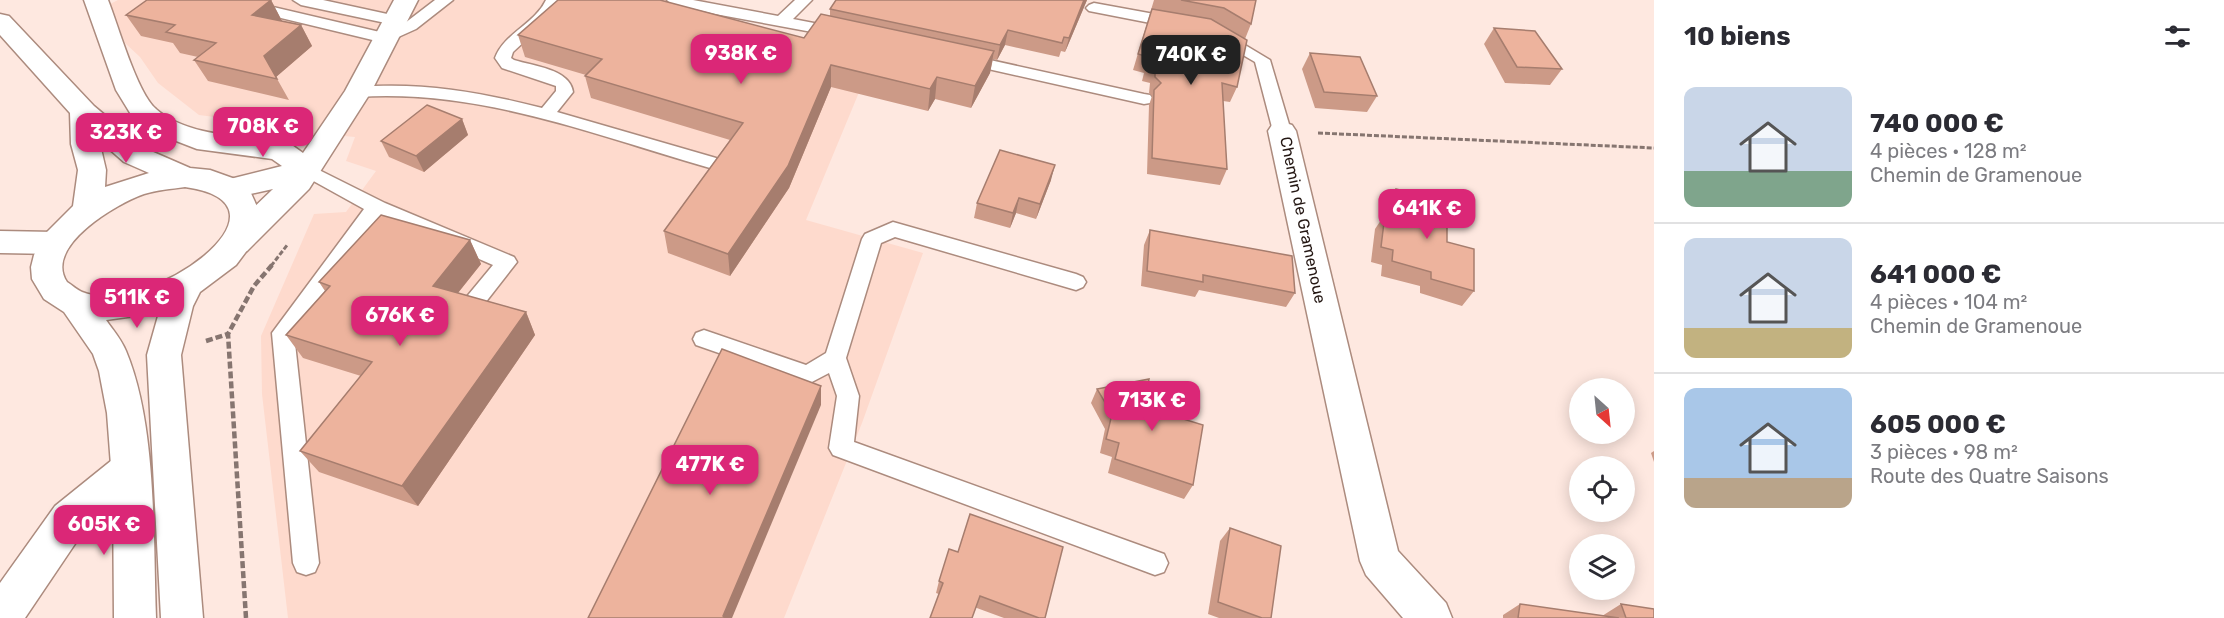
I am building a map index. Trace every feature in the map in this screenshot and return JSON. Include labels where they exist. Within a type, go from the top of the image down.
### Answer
[{"type":"main road","points":[[96,0],[129,90],[145,115],[163,126],[207,142],[279,150],[305,170]]},
{"type":"main road","points":[[236,243],[245,221],[243,202],[231,188],[211,179],[185,177],[161,179],[135,186],[110,197],[88,210],[69,226],[55,243],[47,262],[48,280],[57,294],[76,304],[100,308],[129,305],[159,297],[188,284],[208,271],[290,192],[358,92],[396,19]]},
{"type":"main road","points":[[0,21],[45,67],[84,112],[134,155],[185,177]]},
{"type":"main road","points":[[84,112],[85,144],[92,170],[88,210]]},
{"type":"main road","name":"Chemin de Gramenoue","points":[[1282,131],[1380,561],[1431,618]]},
{"type":"main road","points":[[231,188],[273,180],[305,170]]},
{"type":"main road","points":[[0,242],[55,243]]},
{"type":"main road","points":[[182,618],[164,355],[174,314],[188,284]]},
{"type":"main road","points":[[76,304],[108,349],[116,371],[125,412],[131,480],[135,618]]},
{"type":"main road","points":[[0,618],[69,519],[131,480]]},
{"type":"lane","points":[[224,0],[396,19]]},
{"type":"lane","points":[[301,0],[396,19],[405,31],[420,22],[445,0]]},
{"type":"lane","points":[[545,115],[565,92],[564,84],[557,79],[508,64],[503,58],[506,50],[549,11],[554,0]]},
{"type":"lane","points":[[675,0],[700,7],[783,20],[853,35]]},
{"type":"lane","points":[[783,20],[804,0]]},
{"type":"lane","points":[[1094,8],[1187,25]]},
{"type":"lane","points":[[1211,29],[1262,60],[1282,131]]},
{"type":"lane","points":[[946,56],[1144,99]]},
{"type":"lane","points":[[358,92],[402,89],[440,92],[545,115],[710,162]]},
{"type":"lane","points":[[305,170],[376,207],[507,262],[471,306]]},
{"type":"lane","points":[[306,564],[283,333],[376,207]]},
{"type":"lane","points":[[1076,282],[893,229],[872,238],[835,358],[848,396],[841,448],[1155,564]]},
{"type":"lane","points":[[704,339],[808,375],[835,358]]},
{"type":"path","name":"Chemin de Gramenoue","points":[[1282,131],[1654,148]]},
{"type":"path","points":[[246,618],[228,334],[238,312],[254,287],[283,255],[292,234]]},
{"type":"shaded area","points":[[118,0],[707,0],[694,13],[872,61],[806,220],[923,253],[862,423],[784,618],[288,618],[262,394],[261,336],[314,214],[346,212],[376,171],[346,161],[355,137],[323,134],[310,142],[297,146],[268,145],[254,117],[238,120],[199,115],[158,83],[140,57],[125,43],[110,4]]},
{"type":"building","points":[[147,0],[271,0],[252,15],[301,25],[264,56],[277,79],[194,60],[216,43],[166,32],[175,25],[126,15]]},
{"type":"building","points":[[558,0],[660,0],[804,38],[821,14],[994,51],[975,86],[937,77],[930,89],[831,65],[788,166],[728,254],[664,231],[743,123],[585,76],[602,59],[518,35]]},
{"type":"building","points":[[836,0],[1084,0],[1069,38],[1064,37],[1062,43],[1008,30],[1000,45],[830,9]]},
{"type":"building","points":[[1181,0],[1256,0],[1251,24],[1224,8]]},
{"type":"building","points":[[1152,9],[1211,19],[1247,40],[1237,87],[1222,83],[1227,169],[1152,158],[1154,90],[1161,83],[1155,77],[1155,68],[1147,66],[1149,57],[1138,54]]},
{"type":"building","points":[[1494,28],[1535,31],[1562,69],[1517,67]]},
{"type":"building","points":[[1310,53],[1360,57],[1377,96],[1324,92]]},
{"type":"building","points":[[427,105],[462,119],[416,156],[381,141]]},
{"type":"building","points":[[1000,150],[1055,165],[1040,204],[1019,198],[1013,213],[977,203]]},
{"type":"building","points":[[1396,189],[1447,202],[1447,242],[1474,249],[1474,291],[1431,279],[1431,272],[1392,261],[1393,250],[1381,247],[1385,214],[1394,217]]},
{"type":"building","points":[[381,215],[470,240],[433,286],[526,312],[402,486],[300,451],[372,362],[286,335],[330,286],[319,282]]},
{"type":"building","points":[[1150,230],[1292,256],[1295,293],[1203,275],[1203,282],[1147,271]]},
{"type":"building","points":[[722,349],[821,386],[723,616],[726,618],[588,618]]},
{"type":"building","points":[[1149,379],[1146,394],[1182,405],[1180,418],[1203,425],[1193,485],[1115,459],[1119,443],[1106,439],[1112,414],[1097,389]]},
{"type":"building","points":[[970,514],[1063,547],[1045,618],[1039,618],[980,596],[972,618],[930,618],[943,583],[939,581],[949,549],[958,552]]},
{"type":"building","points":[[1230,528],[1281,546],[1271,618],[1262,618],[1218,602]]},
{"type":"building","points":[[1520,604],[1619,618],[1518,618]]},
{"type":"building","points":[[1621,604],[1654,609],[1654,618],[1626,618]]}]
